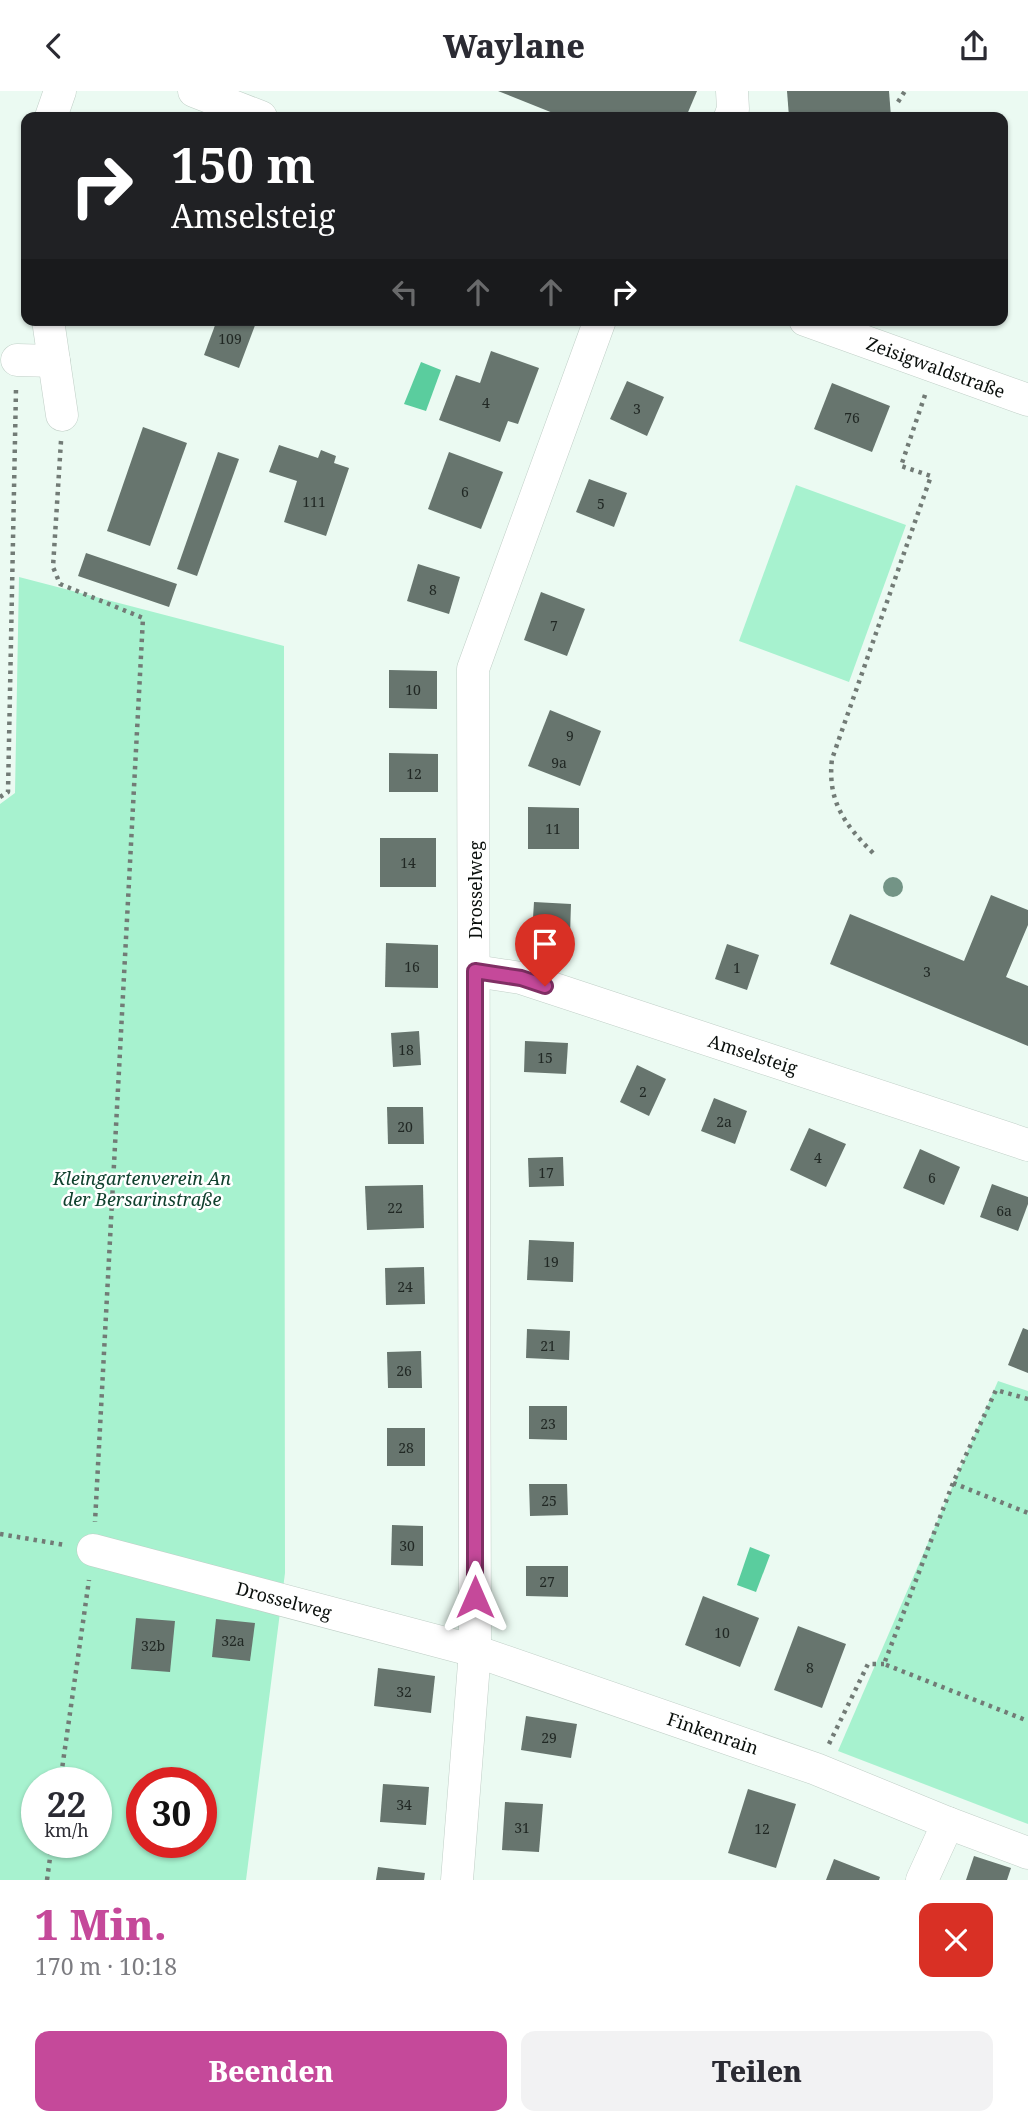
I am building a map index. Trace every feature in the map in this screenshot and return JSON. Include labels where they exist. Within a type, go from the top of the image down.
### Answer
[{"type":"street","points":[[53,112],[60,91]]},
{"type":"street","points":[[194,91],[248,112]]},
{"type":"street","points":[[732,91],[732,112]]},
{"type":"street","points":[[49,326],[62,415]]},
{"type":"street","name":"Drosselweg","points":[[457,1880],[475,1651],[473,669],[598,326]]},
{"type":"street","name":"Zeisigwaldstraße","points":[[821,326],[1028,400]]},
{"type":"street","points":[[17,360],[54,361]]},
{"type":"street","name":"Amselsteig","points":[[475,971],[521,978],[1028,1145]]},
{"type":"street","name":"Drosselweg","points":[[93,1550],[475,1651]]},
{"type":"street","name":"Finkenrain","points":[[475,1651],[816,1769],[1028,1853]]},
{"type":"street","points":[[922,1880],[948,1823]]},
{"type":"path","points":[[898,102],[905,91]]},
{"type":"path","points":[[0,797],[8,792],[17,360]]},
{"type":"path","points":[[873,853],[850,831],[838,806],[830,780],[832,759],[931,476],[901,466],[934,367]]},
{"type":"path","points":[[62,415],[53,567],[60,584],[143,618],[93,1550],[62,1767]]},
{"type":"path","points":[[884,1664],[953,1483],[996,1390],[1028,1399]]},
{"type":"path","points":[[953,1483],[1028,1513]]},
{"type":"path","points":[[0,1534],[93,1550]]},
{"type":"path","points":[[816,1769],[868,1664],[884,1664],[1028,1721]]},
{"type":"path","points":[[47,1880],[50,1858]]},
{"type":"green space","points":[[796,485],[906,525],[849,682],[739,641]]},
{"type":"green space","name":"Kleingartenverein An der Bersarinstraße","points":[[19,577],[284,646],[285,1573],[246,1880],[0,1880],[0,804],[15,793]]},
{"type":"green space","points":[[998,1381],[1028,1391],[1028,1824],[838,1751]]},
{"type":"shaded area","points":[[421,362],[441,370],[426,411],[404,404]]},
{"type":"shaded area","points":[[750,1547],[770,1555],[756,1592],[737,1585]]},
{"type":"building","points":[[498,91],[697,91],[688,112],[550,112]]},
{"type":"building","points":[[787,91],[889,91],[891,112],[789,112]]},
{"type":"building","points":[[215,326],[255,326],[239,368],[204,355]]},
{"type":"building","points":[[491,351],[539,368],[518,424],[508,421],[500,442],[439,420],[456,375],[480,383]]},
{"type":"building","points":[[627,381],[664,397],[647,436],[610,419]]},
{"type":"building","points":[[832,383],[890,406],[872,452],[814,429]]},
{"type":"building","points":[[143,427],[187,443],[150,546],[107,531]]},
{"type":"building","points":[[279,445],[318,458],[321,450],[336,456],[334,463],[349,468],[326,536],[284,522],[297,481],[269,472]]},
{"type":"building","points":[[218,452],[239,459],[197,576],[177,569]]},
{"type":"building","points":[[449,452],[503,472],[481,529],[428,509]]},
{"type":"building","points":[[589,479],[627,493],[614,527],[576,512]]},
{"type":"building","points":[[86,553],[177,584],[169,607],[78,576]]},
{"type":"building","points":[[418,564],[460,577],[449,614],[407,601]]},
{"type":"building","points":[[541,592],[585,609],[567,656],[524,640]]},
{"type":"building","points":[[389,670],[437,671],[437,709],[389,708]]},
{"type":"building","points":[[550,710],[601,731],[580,786],[528,766]]},
{"type":"building","points":[[389,753],[438,754],[438,792],[389,792]]},
{"type":"building","points":[[528,807],[579,808],[579,849],[528,849]]},
{"type":"building","points":[[380,838],[436,838],[436,887],[380,887]]},
{"type":"building","points":[[991,895],[1028,910],[1028,925],[1006,977],[1028,986],[1028,1046],[830,964],[850,914],[964,961]]},
{"type":"building","points":[[534,902],[571,904],[570,935],[532,933]]},
{"type":"building","points":[[386,943],[438,945],[438,988],[385,987]]},
{"type":"building","points":[[727,944],[759,955],[747,990],[715,979]]},
{"type":"building","points":[[419,1031],[421,1065],[393,1067],[391,1033]]},
{"type":"building","points":[[525,1041],[568,1043],[566,1074],[524,1072]]},
{"type":"building","points":[[637,1065],[666,1079],[649,1116],[620,1102]]},
{"type":"building","points":[[714,1098],[747,1111],[735,1144],[701,1131]]},
{"type":"building","points":[[387,1107],[423,1107],[424,1144],[388,1144]]},
{"type":"building","points":[[809,1128],[846,1144],[826,1187],[790,1170]]},
{"type":"building","points":[[920,1149],[960,1167],[944,1205],[903,1188]]},
{"type":"building","points":[[563,1157],[564,1186],[529,1187],[528,1158]]},
{"type":"building","points":[[992,1184],[1028,1197],[1018,1231],[980,1217]]},
{"type":"building","points":[[423,1185],[424,1228],[367,1230],[365,1186]]},
{"type":"building","points":[[529,1240],[574,1242],[573,1282],[527,1280]]},
{"type":"building","points":[[424,1267],[425,1304],[386,1305],[385,1268]]},
{"type":"building","points":[[1023,1328],[1028,1330],[1028,1373],[1008,1365]]},
{"type":"building","points":[[527,1329],[570,1331],[569,1360],[526,1358]]},
{"type":"building","points":[[421,1351],[422,1388],[388,1388],[387,1352]]},
{"type":"building","points":[[529,1406],[567,1406],[567,1440],[529,1439]]},
{"type":"building","points":[[387,1428],[425,1428],[425,1466],[387,1466]]},
{"type":"building","points":[[529,1484],[567,1484],[568,1515],[530,1516]]},
{"type":"building","points":[[392,1525],[423,1526],[423,1566],[391,1565]]},
{"type":"building","points":[[526,1566],[568,1566],[568,1597],[526,1596]]},
{"type":"building","points":[[703,1596],[759,1618],[740,1667],[685,1645]]},
{"type":"building","points":[[136,1618],[175,1621],[170,1672],[131,1669]]},
{"type":"building","points":[[216,1619],[255,1623],[250,1661],[212,1657]]},
{"type":"building","points":[[798,1626],[846,1644],[822,1708],[774,1690]]},
{"type":"building","points":[[378,1668],[435,1676],[431,1713],[374,1706]]},
{"type":"building","points":[[526,1716],[577,1724],[571,1758],[521,1750]]},
{"type":"building","points":[[383,1784],[429,1787],[426,1825],[380,1822]]},
{"type":"building","points":[[748,1789],[796,1804],[776,1868],[728,1853]]},
{"type":"building","points":[[505,1802],[543,1804],[539,1852],[502,1850]]},
{"type":"building","points":[[974,1856],[1011,1868],[1007,1880],[966,1880]]},
{"type":"building","points":[[834,1859],[880,1877],[879,1880],[826,1880]]},
{"type":"building","points":[[378,1867],[425,1873],[424,1880],[376,1880]]},
{"type":"route","points":[[475,1597],[475,971],[521,978],[545,986]]}]
